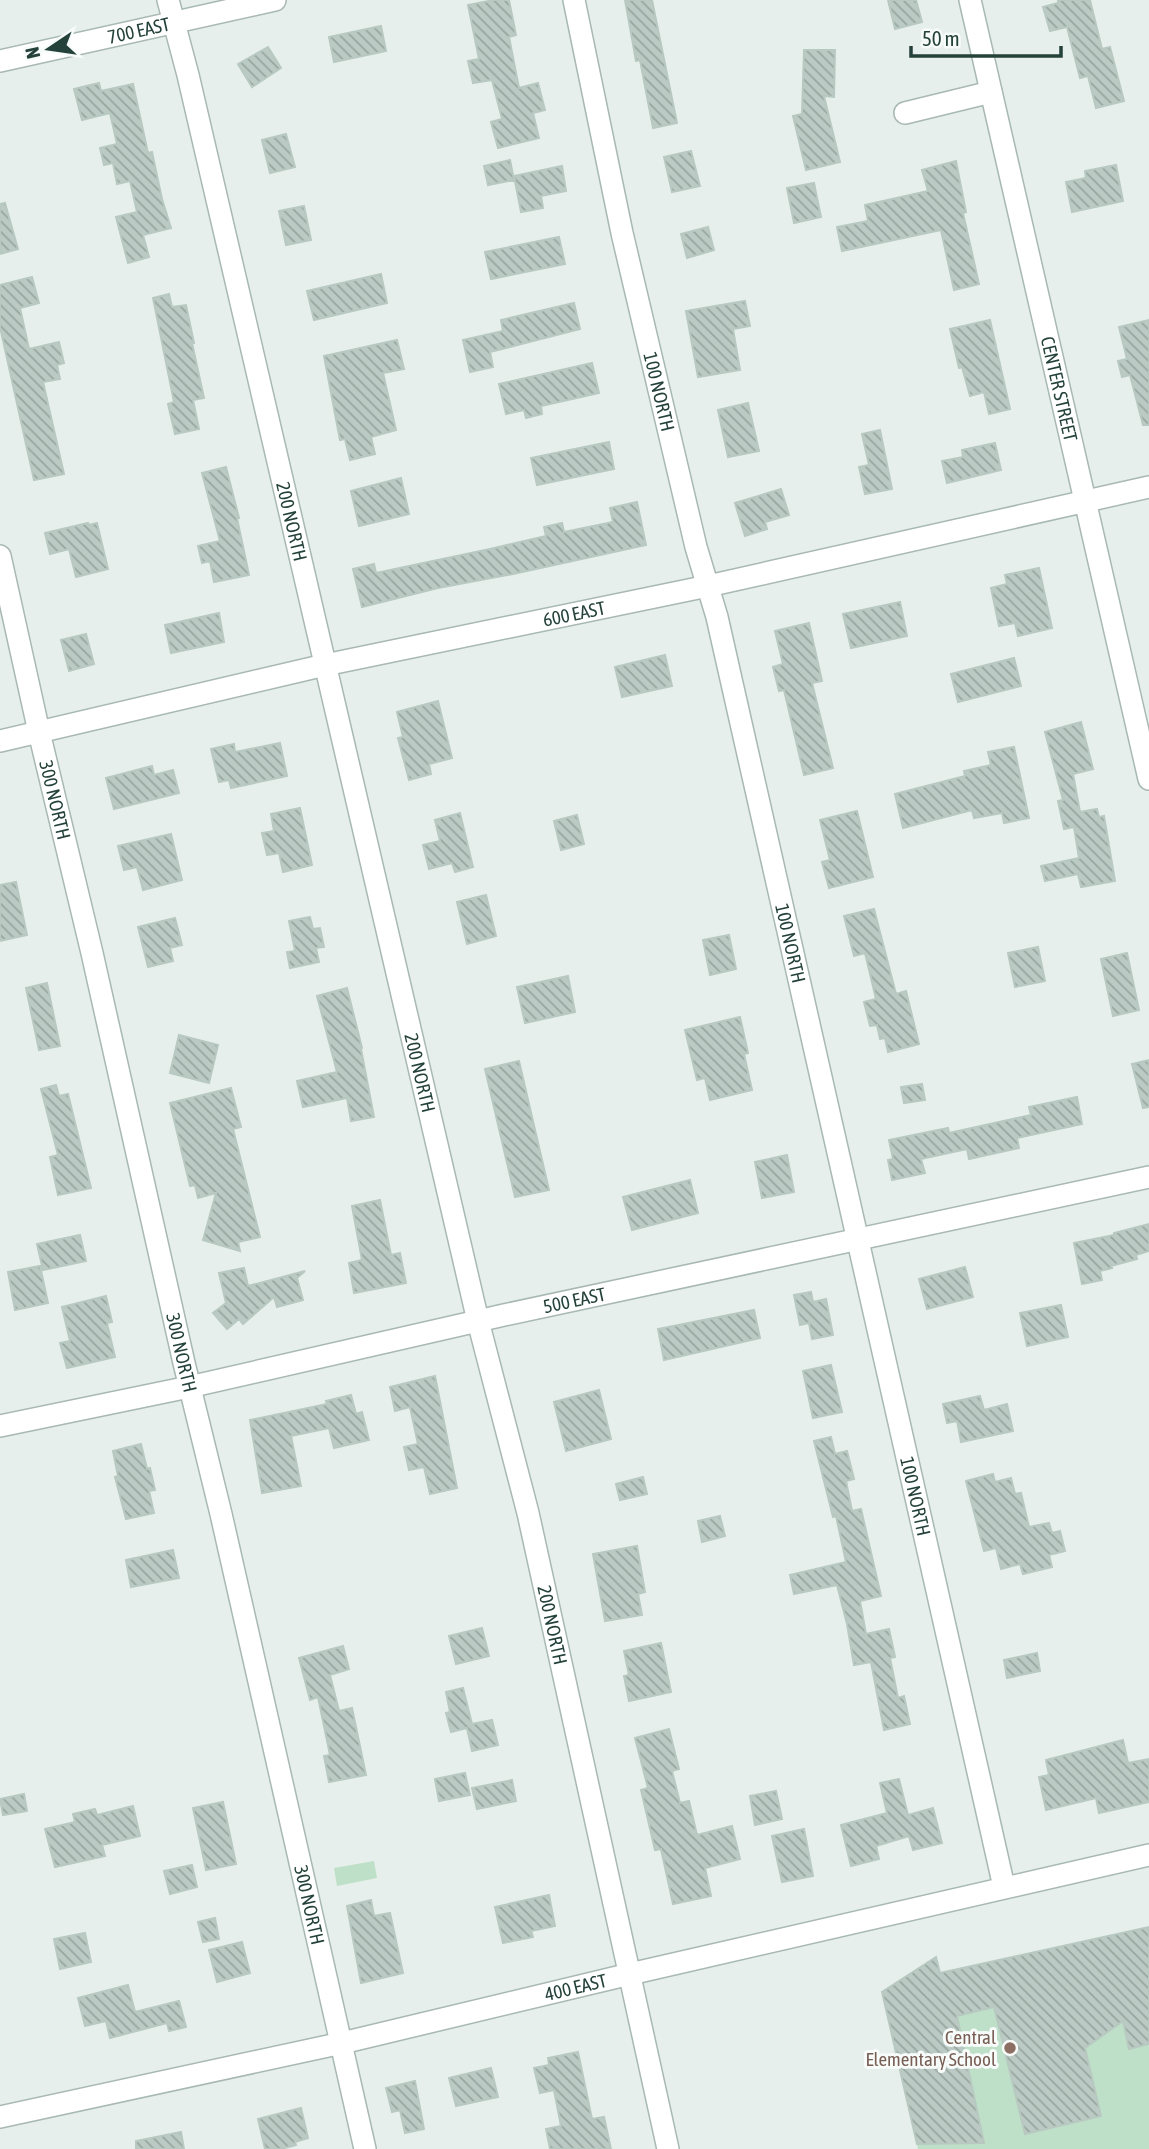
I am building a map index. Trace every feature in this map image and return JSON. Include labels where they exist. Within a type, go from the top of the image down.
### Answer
[{"type":"street","name":"200 NORTH","points":[[169,0],[478,1321],[528,1513],[668,2149]]},
{"type":"street","name":"700 EAST","points":[[0,61],[275,0]]},
{"type":"street","name":"100 NORTH","points":[[574,0],[622,233],[696,547],[708,586],[1004,1887]]},
{"type":"street","name":"CENTER STREET","points":[[970,0],[1149,779]]},
{"type":"street","points":[[905,113],[991,92]]},
{"type":"street","name":"600 EAST","points":[[0,741],[325,666],[708,586],[1149,487]]},
{"type":"street","name":"300 NORTH","points":[[0,556],[365,2149]]},
{"type":"street","name":"500 EAST","points":[[0,1426],[1149,1177]]},
{"type":"street","name":"400 EAST","points":[[0,2116],[342,2043],[1149,1855]]},
{"type":"green space","points":[[374,1861],[377,1878],[337,1886],[334,1868]]},
{"type":"green space","points":[[994,2007],[1026,2134],[1101,2116],[1085,2048],[1123,2021],[1129,2049],[1149,2044],[1149,2149],[918,2149],[917,2144],[984,2143],[957,2016]]},
{"type":"building","points":[[509,0],[516,35],[509,37],[519,88],[538,83],[545,110],[533,113],[539,138],[498,148],[491,122],[502,119],[492,80],[473,83],[468,61],[479,59],[468,5]]},
{"type":"building","points":[[625,0],[652,0],[677,123],[653,128],[640,60],[636,61]]},
{"type":"building","points":[[888,0],[916,0],[922,22],[895,29]]},
{"type":"building","points":[[1058,0],[1090,0],[1102,49],[1110,47],[1124,101],[1096,108],[1088,76],[1080,78],[1067,27],[1050,31],[1043,7],[1058,3]]},
{"type":"building","points":[[381,26],[386,51],[334,62],[329,37]]},
{"type":"building","points":[[268,47],[281,68],[252,87],[238,64]]},
{"type":"building","points":[[804,50],[835,50],[834,97],[824,96],[840,162],[806,170],[793,116],[802,114]]},
{"type":"building","points":[[99,83],[101,91],[133,84],[148,153],[152,152],[171,228],[143,235],[149,257],[128,263],[116,217],[137,212],[130,181],[117,184],[113,163],[104,165],[100,148],[117,144],[110,113],[82,120],[74,89]]},
{"type":"building","points":[[286,134],[295,167],[270,173],[262,140]]},
{"type":"building","points":[[691,151],[700,186],[672,192],[664,157]]},
{"type":"building","points":[[510,160],[514,180],[488,185],[484,166]]},
{"type":"building","points":[[956,161],[966,212],[963,213],[979,284],[954,290],[941,230],[842,251],[837,227],[868,221],[865,205],[928,191],[922,170]]},
{"type":"building","points":[[1116,165],[1123,201],[1072,212],[1066,182],[1086,178],[1085,171]]},
{"type":"building","points":[[562,166],[566,191],[541,196],[543,208],[521,212],[514,176]]},
{"type":"building","points":[[814,183],[821,217],[794,223],[787,188]]},
{"type":"building","points":[[5,203],[18,249],[0,254],[0,204]]},
{"type":"building","points":[[304,206],[311,240],[286,245],[279,211]]},
{"type":"building","points":[[708,227],[714,250],[687,258],[681,234]]},
{"type":"building","points":[[559,237],[565,264],[491,279],[485,252]]},
{"type":"building","points":[[381,274],[387,303],[314,320],[307,291]]},
{"type":"building","points":[[32,277],[39,303],[20,308],[29,349],[59,342],[64,363],[57,365],[60,379],[43,382],[64,474],[34,480],[0,327],[0,285]]},
{"type":"building","points":[[169,294],[172,307],[186,305],[204,398],[193,400],[199,429],[175,434],[168,404],[174,402],[153,298]]},
{"type":"building","points":[[745,301],[750,326],[733,329],[740,370],[698,377],[686,311]]},
{"type":"building","points":[[574,303],[580,329],[490,352],[493,367],[470,372],[463,340],[503,331],[501,320]]},
{"type":"building","points":[[990,320],[1010,409],[989,414],[984,392],[970,396],[962,367],[959,368],[950,329]]},
{"type":"building","points":[[1149,320],[1149,425],[1143,425],[1130,375],[1122,377],[1118,361],[1127,359],[1119,327]]},
{"type":"building","points":[[397,340],[404,369],[383,373],[396,430],[371,437],[375,454],[350,460],[345,439],[340,440],[324,356]]},
{"type":"building","points":[[592,363],[599,393],[541,406],[542,414],[526,418],[524,410],[506,414],[499,384]]},
{"type":"building","points":[[748,403],[759,451],[728,457],[718,410]]},
{"type":"building","points":[[880,430],[892,489],[865,494],[859,467],[869,465],[862,434]]},
{"type":"building","points":[[609,442],[614,469],[537,485],[531,458]]},
{"type":"building","points":[[995,443],[1001,470],[947,483],[942,461],[963,457],[962,450]]},
{"type":"building","points":[[226,467],[249,575],[214,582],[210,561],[202,563],[198,546],[220,541],[202,473]]},
{"type":"building","points":[[401,478],[409,514],[359,526],[351,491]]},
{"type":"building","points":[[781,489],[789,515],[765,522],[767,529],[745,536],[735,503]]},
{"type":"building","points":[[637,502],[646,545],[438,588],[362,607],[353,569],[374,564],[376,573],[490,549],[546,536],[544,527],[562,523],[564,532],[613,522],[610,508]]},
{"type":"building","points":[[97,523],[108,569],[76,577],[69,549],[50,554],[45,533]]},
{"type":"building","points":[[1039,568],[1052,628],[1018,636],[1015,623],[999,626],[991,588],[1007,584],[1005,575]]},
{"type":"building","points":[[900,602],[907,636],[851,648],[843,614]]},
{"type":"building","points":[[219,613],[224,642],[171,653],[165,625]]},
{"type":"building","points":[[809,623],[822,681],[812,683],[833,768],[804,775],[784,690],[779,691],[773,667],[783,664],[775,631]]},
{"type":"building","points":[[86,634],[94,664],[69,671],[61,640]]},
{"type":"building","points":[[665,655],[672,686],[622,697],[615,667]]},
{"type":"building","points":[[1014,658],[1021,686],[958,702],[951,674]]},
{"type":"building","points":[[438,701],[452,758],[429,764],[431,774],[409,780],[398,738],[403,737],[397,712]]},
{"type":"building","points":[[1081,722],[1093,769],[1073,774],[1080,812],[1097,809],[1099,817],[1104,816],[1115,881],[1081,887],[1078,874],[1045,881],[1041,866],[1079,858],[1074,827],[1064,829],[1058,801],[1063,800],[1045,732]]},
{"type":"building","points":[[280,743],[287,776],[231,788],[229,780],[219,782],[211,749],[234,744],[235,752]]},
{"type":"building","points":[[1014,747],[1029,818],[1004,823],[1002,813],[974,818],[972,810],[903,828],[895,794],[965,776],[964,771],[991,765],[988,752]]},
{"type":"building","points":[[152,766],[154,775],[173,770],[179,793],[114,809],[106,778]]},
{"type":"building","points":[[300,808],[312,865],[283,872],[279,853],[267,855],[262,833],[274,831],[271,814]]},
{"type":"building","points":[[857,811],[873,877],[829,888],[822,862],[830,860],[820,820]]},
{"type":"building","points":[[460,813],[473,867],[455,872],[452,863],[429,869],[423,845],[440,841],[435,820]]},
{"type":"building","points":[[577,815],[584,844],[561,850],[554,821]]},
{"type":"building","points":[[171,834],[182,880],[143,890],[137,867],[124,870],[118,846]]},
{"type":"building","points":[[16,882],[27,935],[0,941],[0,885]]},
{"type":"building","points":[[486,895],[496,936],[467,944],[457,902]]},
{"type":"building","points":[[874,909],[896,994],[906,991],[919,1044],[888,1052],[885,1038],[880,1039],[877,1025],[870,1026],[864,1002],[876,999],[865,953],[854,956],[844,916]]},
{"type":"building","points":[[310,917],[313,929],[320,928],[324,947],[316,948],[319,962],[290,968],[287,952],[295,951],[289,921]]},
{"type":"building","points":[[175,918],[182,945],[170,948],[173,961],[148,967],[138,927]]},
{"type":"building","points":[[729,935],[736,969],[710,975],[703,940]]},
{"type":"building","points":[[1038,947],[1045,981],[1015,987],[1008,953]]},
{"type":"building","points":[[1127,953],[1139,1010],[1113,1016],[1101,959]]},
{"type":"building","points":[[568,976],[575,1012],[525,1023],[517,987]]},
{"type":"building","points":[[47,983],[60,1046],[39,1050],[26,988]]},
{"type":"building","points":[[347,988],[362,1048],[374,1117],[351,1121],[347,1098],[303,1107],[297,1081],[337,1072],[317,996]]},
{"type":"building","points":[[740,1017],[752,1090],[710,1100],[705,1078],[697,1080],[685,1030]]},
{"type":"building","points":[[179,1035],[218,1045],[209,1083],[170,1073]]},
{"type":"building","points":[[1149,1060],[1149,1107],[1143,1108],[1132,1064]]},
{"type":"building","points":[[519,1061],[549,1190],[515,1197],[485,1069]]},
{"type":"building","points":[[922,1084],[925,1100],[904,1103],[901,1087]]},
{"type":"building","points":[[56,1085],[59,1096],[68,1094],[91,1188],[58,1195],[50,1157],[58,1155],[41,1089]]},
{"type":"building","points":[[231,1088],[241,1127],[233,1129],[260,1237],[238,1242],[240,1251],[203,1240],[216,1193],[198,1198],[195,1185],[190,1186],[170,1103]]},
{"type":"building","points":[[1077,1097],[1082,1124],[1017,1138],[1019,1148],[969,1159],[967,1149],[921,1159],[925,1173],[892,1180],[888,1160],[893,1159],[889,1140],[948,1128],[949,1133],[1031,1115],[1029,1107]]},
{"type":"building","points":[[787,1155],[794,1192],[762,1198],[755,1162]]},
{"type":"building","points":[[690,1180],[698,1213],[632,1230],[623,1197]]},
{"type":"building","points":[[380,1200],[391,1255],[400,1253],[406,1283],[354,1293],[349,1263],[362,1260],[352,1206]]},
{"type":"building","points":[[1149,1224],[1149,1251],[1136,1255],[1137,1259],[1100,1271],[1102,1280],[1082,1284],[1074,1243]]},
{"type":"building","points":[[80,1235],[86,1261],[43,1270],[37,1244]]},
{"type":"building","points":[[40,1266],[48,1303],[15,1310],[8,1272]]},
{"type":"building","points":[[965,1267],[973,1297],[927,1309],[919,1279]]},
{"type":"building","points":[[244,1268],[248,1286],[305,1271],[297,1278],[303,1300],[277,1307],[274,1297],[243,1324],[239,1319],[227,1329],[213,1313],[226,1303],[219,1273]]},
{"type":"building","points":[[811,1292],[813,1302],[826,1299],[833,1335],[812,1339],[809,1323],[800,1325],[794,1295]]},
{"type":"building","points":[[106,1296],[112,1322],[107,1323],[115,1357],[67,1368],[60,1343],[70,1341],[62,1307]]},
{"type":"building","points":[[1061,1305],[1068,1337],[1027,1346],[1020,1313]]},
{"type":"building","points":[[754,1310],[760,1338],[664,1360],[658,1329]]},
{"type":"building","points":[[831,1365],[842,1412],[813,1418],[803,1371]]},
{"type":"building","points":[[435,1376],[457,1488],[430,1494],[424,1467],[409,1470],[404,1447],[418,1444],[410,1407],[395,1411],[390,1387]]},
{"type":"building","points":[[599,1390],[611,1439],[566,1451],[554,1402]]},
{"type":"building","points":[[351,1395],[356,1414],[362,1412],[369,1440],[334,1448],[329,1428],[291,1436],[301,1486],[262,1493],[250,1420],[327,1404],[326,1401]]},
{"type":"building","points":[[980,1396],[984,1410],[1007,1404],[1013,1431],[961,1442],[957,1421],[947,1423],[943,1404]]},
{"type":"building","points":[[831,1437],[835,1454],[847,1451],[854,1479],[846,1481],[852,1511],[861,1509],[881,1596],[860,1601],[866,1634],[889,1629],[895,1657],[890,1658],[898,1698],[904,1696],[910,1724],[884,1730],[871,1662],[854,1665],[837,1585],[794,1594],[790,1575],[846,1562],[814,1441]]},
{"type":"building","points":[[141,1444],[155,1490],[149,1491],[154,1513],[126,1519],[115,1477],[118,1476],[113,1451]]},
{"type":"building","points":[[993,1474],[995,1482],[1011,1478],[1015,1494],[1021,1493],[1029,1527],[1049,1523],[1052,1533],[1060,1531],[1065,1551],[1049,1555],[1052,1567],[1023,1574],[1020,1564],[1001,1569],[996,1548],[984,1551],[966,1481]]},
{"type":"building","points":[[643,1477],[647,1494],[620,1500],[616,1484]]},
{"type":"building","points":[[720,1516],[725,1536],[702,1542],[698,1521]]},
{"type":"building","points":[[637,1546],[645,1592],[638,1594],[642,1615],[605,1621],[593,1554]]},
{"type":"building","points":[[173,1550],[179,1578],[131,1587],[126,1560]]},
{"type":"building","points":[[482,1628],[489,1656],[456,1664],[449,1636]]},
{"type":"building","points":[[661,1643],[671,1692],[629,1701],[624,1676],[629,1675],[624,1651]]},
{"type":"building","points":[[343,1646],[349,1669],[330,1675],[339,1711],[352,1708],[366,1775],[329,1782],[324,1756],[330,1755],[318,1697],[310,1700],[299,1658]]},
{"type":"building","points":[[1037,1653],[1040,1671],[1007,1678],[1004,1660]]},
{"type":"building","points":[[463,1688],[472,1724],[492,1720],[498,1745],[472,1751],[467,1728],[451,1732],[446,1713],[450,1712],[446,1692]]},
{"type":"building","points":[[669,1729],[679,1769],[672,1771],[680,1803],[689,1801],[697,1835],[732,1826],[740,1859],[705,1868],[711,1896],[673,1904],[661,1849],[655,1850],[641,1790],[648,1788],[635,1738]]},
{"type":"building","points":[[1123,1740],[1128,1763],[1149,1759],[1149,1802],[1099,1813],[1096,1798],[1046,1810],[1039,1777],[1049,1775],[1046,1760]]},
{"type":"building","points":[[465,1773],[470,1795],[439,1801],[435,1779]]},
{"type":"building","points":[[899,1779],[908,1815],[933,1808],[942,1843],[913,1850],[909,1836],[876,1846],[879,1859],[851,1866],[841,1825],[887,1813],[880,1783]]},
{"type":"building","points":[[512,1780],[516,1801],[477,1809],[472,1788]]},
{"type":"building","points":[[776,1791],[782,1819],[755,1825],[750,1796]]},
{"type":"building","points":[[24,1794],[27,1811],[3,1815],[0,1799]]},
{"type":"building","points":[[223,1802],[236,1864],[206,1870],[193,1808]]},
{"type":"building","points":[[133,1806],[140,1836],[102,1845],[105,1856],[55,1867],[45,1829],[75,1822],[73,1814],[95,1809],[97,1815]]},
{"type":"building","points":[[804,1829],[813,1876],[782,1882],[772,1836]]},
{"type":"building","points":[[192,1865],[197,1887],[170,1894],[164,1871]]},
{"type":"building","points":[[549,1895],[555,1926],[531,1931],[533,1937],[503,1943],[495,1907]]},
{"type":"building","points":[[371,1900],[374,1916],[390,1913],[403,1973],[361,1983],[347,1906]]},
{"type":"building","points":[[215,1918],[219,1939],[203,1942],[198,1922]]},
{"type":"building","points":[[1149,1927],[1149,2044],[1129,2049],[1123,2021],[1085,2048],[1101,2116],[1025,2134],[994,2007],[957,2016],[984,2143],[917,2144],[882,1992],[936,1957],[940,1973]]},
{"type":"building","points":[[85,1933],[91,1962],[60,1969],[54,1939]]},
{"type":"building","points":[[242,1942],[250,1973],[217,1982],[209,1950]]},
{"type":"building","points":[[128,1985],[135,2012],[179,2001],[186,2027],[169,2031],[167,2023],[110,2038],[106,2021],[85,2026],[78,1998]]},
{"type":"building","points":[[578,2052],[592,2119],[604,2117],[611,2149],[550,2149],[546,2129],[561,2126],[554,2090],[540,2093],[534,2068],[549,2065],[548,2058]]},
{"type":"building","points":[[491,2068],[498,2097],[456,2106],[449,2078]]},
{"type":"building","points":[[415,2081],[424,2129],[405,2133],[400,2110],[392,2112],[386,2088]]},
{"type":"building","points":[[301,2108],[308,2138],[281,2149],[265,2149],[258,2119]]},
{"type":"building","points":[[181,2132],[184,2149],[136,2149],[136,2141]]},
{"type":"place","name":"Central Elementary School","points":[[1010,2048]]}]
